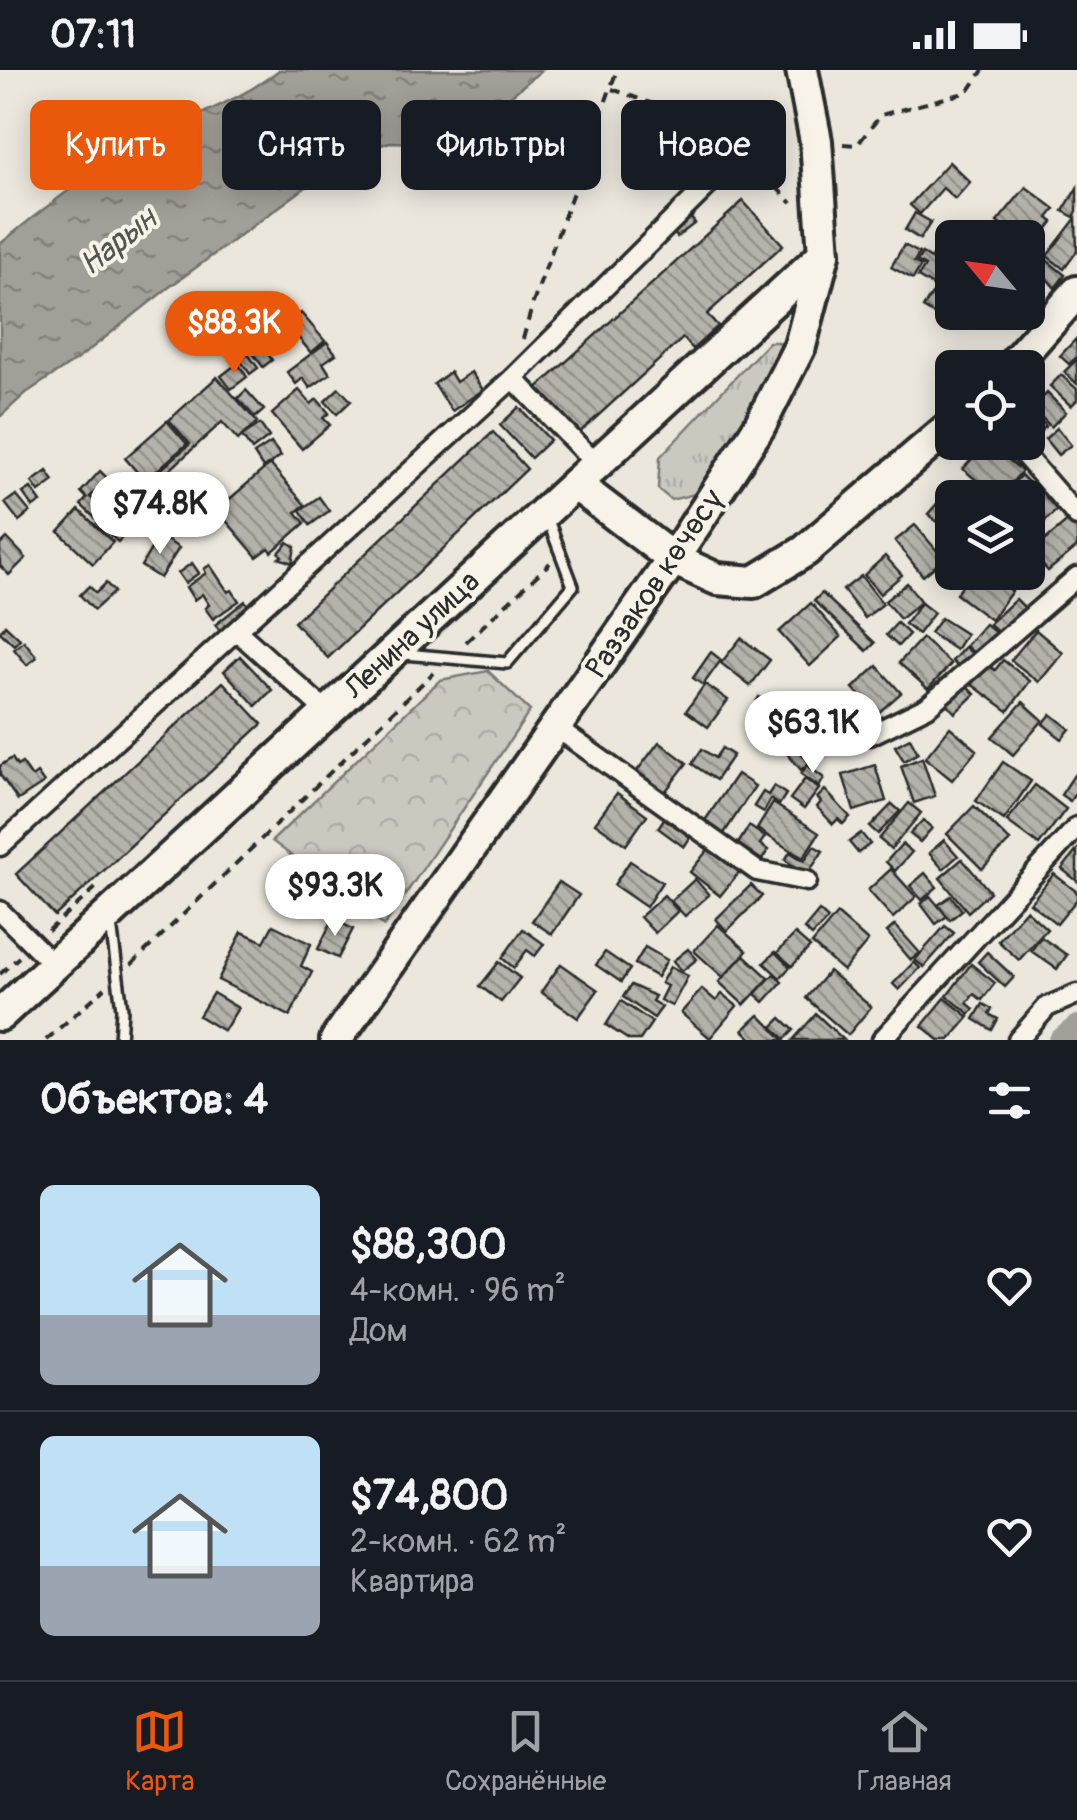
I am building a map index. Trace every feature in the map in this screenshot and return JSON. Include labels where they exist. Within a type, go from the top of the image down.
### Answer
[{"type":"main road","name":"Раззаков көчөсү","points":[[336,1040],[673,560],[759,428],[800,346],[824,254],[816,141],[802,70]]},
{"type":"main road","name":"Ленина улица","points":[[0,1016],[824,254]]},
{"type":"main road","points":[[1026,350],[1077,292]]},
{"type":"main road","points":[[586,474],[673,560],[717,579],[754,582],[805,550],[935,439]]},
{"type":"street","points":[[0,846],[513,378],[703,190]]},
{"type":"street","points":[[513,378],[586,474]]},
{"type":"street","points":[[1029,460],[1077,516]]},
{"type":"street","points":[[870,735],[927,707],[1077,576]]},
{"type":"street","points":[[237,631],[328,713]]},
{"type":"street","points":[[557,728],[758,872],[807,881]]},
{"type":"street","points":[[882,1040],[1077,827]]},
{"type":"street","points":[[0,911],[54,966]]},
{"type":"street","points":[[1018,1040],[1047,1007],[1077,994]]},
{"type":"lane","points":[[392,653],[506,663],[573,586],[545,512]]},
{"type":"lane","points":[[110,914],[122,1009],[120,1040]]},
{"type":"path","points":[[858,146],[881,115],[968,92],[983,70]]},
{"type":"path","points":[[513,378],[533,303],[617,74]]},
{"type":"path","points":[[612,89],[730,132],[748,159],[797,208]]},
{"type":"path","points":[[46,1040],[118,977],[561,553]]},
{"type":"green space","points":[[769,342],[779,342],[782,350],[703,492],[671,500],[658,489],[660,457]]},
{"type":"green space","points":[[488,671],[530,711],[384,926],[272,841],[440,680]]},
{"type":"water","points":[[279,70],[542,70],[506,100],[401,100],[401,142],[381,145],[381,100],[229,100]]},
{"type":"water","name":"Нарын","points":[[222,103],[222,190],[302,190],[79,358],[26,393],[0,417],[0,244],[70,190],[202,190],[202,113]]},
{"type":"building","points":[[949,162],[970,182],[955,199],[943,188],[920,214],[910,205]]},
{"type":"building","points":[[1026,187],[1055,209],[1048,218],[1053,222],[1045,232],[1045,220],[999,220]]},
{"type":"building","points":[[1077,188],[1077,211],[1074,217],[1063,211]]},
{"type":"building","points":[[743,201],[783,245],[707,314],[718,326],[693,349],[683,338],[577,435],[535,390]]},
{"type":"building","points":[[915,213],[931,222],[920,239],[905,230]]},
{"type":"building","points":[[688,214],[695,223],[677,237],[670,228]]},
{"type":"building","points":[[1076,218],[1077,251],[1064,269],[1047,256]]},
{"type":"building","points":[[904,245],[919,253],[914,262],[921,266],[913,279],[891,267]]},
{"type":"building","points":[[935,252],[935,287],[918,277],[925,266],[917,261],[922,253],[931,259]]},
{"type":"building","points":[[1045,259],[1065,275],[1055,288],[1045,276]]},
{"type":"building","points":[[932,294],[935,296],[935,315],[923,308]]},
{"type":"building","points":[[301,313],[325,341],[311,353],[288,325]]},
{"type":"building","points":[[1076,339],[1077,357],[1069,364],[1060,356]]},
{"type":"building","points":[[327,342],[336,354],[323,363],[330,374],[310,388],[303,378],[296,384],[287,372]]},
{"type":"building","points":[[264,348],[272,360],[263,367],[254,355]]},
{"type":"building","points":[[248,354],[258,368],[250,374],[240,360]]},
{"type":"building","points":[[1077,359],[1077,384],[1064,372]]},
{"type":"building","points":[[238,363],[247,377],[231,389],[221,376]]},
{"type":"building","points":[[450,372],[456,382],[471,372],[483,390],[452,411],[434,384]]},
{"type":"building","points":[[1061,375],[1077,389],[1077,400],[1071,406],[1050,386]]},
{"type":"building","points":[[217,377],[257,422],[238,440],[222,422],[161,478],[157,473],[190,444],[169,420]]},
{"type":"building","points":[[339,388],[351,401],[337,414],[325,401]]},
{"type":"building","points":[[246,390],[264,410],[255,418],[238,398]]},
{"type":"building","points":[[299,390],[311,404],[317,399],[329,413],[323,418],[330,425],[302,449],[272,414]]},
{"type":"building","points":[[1045,395],[1066,412],[1051,427],[1045,421]]},
{"type":"building","points":[[519,407],[550,440],[531,458],[500,425]]},
{"type":"building","points":[[167,421],[187,444],[154,473],[165,485],[156,494],[125,458]]},
{"type":"building","points":[[260,424],[269,437],[252,450],[242,436]]},
{"type":"building","points":[[1057,428],[1071,445],[1058,455],[1045,439]]},
{"type":"building","points":[[493,432],[527,469],[328,658],[294,622]]},
{"type":"building","points":[[271,443],[281,456],[263,468],[254,454]]},
{"type":"building","points":[[971,460],[1009,460],[1022,471],[1014,480],[976,480],[963,469]]},
{"type":"building","points":[[270,464],[305,505],[296,512],[305,523],[272,552],[269,548],[257,557],[217,510]]},
{"type":"building","points":[[47,471],[54,481],[39,492],[32,482]]},
{"type":"building","points":[[100,471],[108,479],[90,497],[104,510],[96,519],[81,505],[87,498],[81,492]]},
{"type":"building","points":[[185,480],[188,486],[163,500],[160,494]]},
{"type":"building","points":[[31,488],[41,502],[33,507],[23,493]]},
{"type":"building","points":[[1045,492],[1059,508],[1045,521]]},
{"type":"building","points":[[16,495],[30,512],[19,521],[5,503]]},
{"type":"building","points":[[319,497],[329,511],[310,525],[300,510]]},
{"type":"building","points":[[79,510],[113,542],[93,564],[59,532]]},
{"type":"building","points":[[108,512],[128,531],[118,542],[97,523]]},
{"type":"building","points":[[1070,519],[1077,527],[1077,547],[1048,571],[1045,540]]},
{"type":"building","points":[[915,525],[935,548],[935,566],[923,576],[895,541]]},
{"type":"building","points":[[159,535],[179,548],[160,578],[141,566]]},
{"type":"building","points":[[7,538],[26,558],[9,575],[0,566],[0,545]]},
{"type":"building","points":[[288,542],[295,547],[292,563],[279,558]]},
{"type":"building","points":[[885,556],[902,575],[880,594],[864,575]]},
{"type":"building","points":[[192,563],[199,573],[185,583],[178,573]]},
{"type":"building","points":[[210,565],[239,601],[213,619],[202,594],[194,600],[186,587],[206,573],[204,569]]},
{"type":"building","points":[[861,576],[883,604],[865,618],[843,590]]},
{"type":"building","points":[[106,583],[114,592],[94,610],[80,595],[89,586],[96,593]]},
{"type":"building","points":[[907,583],[921,602],[900,619],[885,601]]},
{"type":"building","points":[[959,590],[1012,591],[991,620],[956,594]]},
{"type":"building","points":[[822,593],[875,643],[867,651],[814,601]]},
{"type":"building","points":[[1016,599],[1025,608],[998,633],[989,624]]},
{"type":"building","points":[[245,601],[251,610],[222,633],[215,625]]},
{"type":"building","points":[[811,603],[841,637],[810,666],[779,632]]},
{"type":"building","points":[[921,603],[934,613],[918,634],[905,624]]},
{"type":"building","points":[[941,618],[966,634],[956,650],[930,633]]},
{"type":"building","points":[[897,623],[909,634],[898,646],[886,635]]},
{"type":"building","points":[[985,624],[997,634],[977,656],[966,646]]},
{"type":"building","points":[[5,625],[20,639],[14,645],[0,632]]},
{"type":"building","points":[[1036,630],[1063,653],[1039,682],[1011,660]]},
{"type":"building","points":[[741,638],[770,660],[750,686],[721,663]]},
{"type":"building","points":[[922,638],[951,664],[928,689],[899,663]]},
{"type":"building","points":[[24,641],[37,657],[27,665],[14,649]]},
{"type":"building","points":[[965,647],[975,656],[962,671],[952,661]]},
{"type":"building","points":[[711,652],[721,660],[703,685],[693,678]]},
{"type":"building","points":[[240,656],[272,690],[256,706],[224,671]]},
{"type":"building","points":[[1003,660],[1030,681],[1008,711],[971,684],[986,664],[995,670]]},
{"type":"building","points":[[877,666],[901,693],[877,714],[853,688]]},
{"type":"building","points":[[223,682],[262,724],[55,916],[16,874]]},
{"type":"building","points":[[705,684],[728,700],[708,727],[686,711]]},
{"type":"building","points":[[965,684],[975,694],[955,713],[946,703]]},
{"type":"building","points":[[759,697],[787,715],[775,735],[747,717]]},
{"type":"building","points":[[1023,702],[1043,720],[1013,755],[992,737]]},
{"type":"building","points":[[815,703],[825,711],[804,742],[793,735]]},
{"type":"building","points":[[845,704],[866,726],[848,743],[827,721]]},
{"type":"building","points":[[1051,714],[1070,729],[1062,739],[1043,724]]},
{"type":"building","points":[[950,727],[977,750],[952,780],[925,758]]},
{"type":"building","points":[[910,738],[918,753],[904,761],[895,746]]},
{"type":"building","points":[[659,742],[687,763],[662,796],[634,775]]},
{"type":"building","points":[[795,745],[809,763],[801,770],[786,752]]},
{"type":"building","points":[[722,748],[733,755],[716,780],[692,764],[702,749],[715,758]]},
{"type":"building","points":[[12,758],[17,766],[22,763],[32,777],[37,773],[44,783],[18,800],[0,775],[0,766]]},
{"type":"building","points":[[922,758],[935,796],[914,803],[901,766]]},
{"type":"building","points":[[1003,762],[1031,781],[1004,820],[976,801]]},
{"type":"building","points":[[807,765],[824,778],[819,787],[801,774]]},
{"type":"building","points":[[875,765],[886,801],[854,811],[843,775]]},
{"type":"building","points":[[737,774],[755,786],[723,835],[704,822]]},
{"type":"building","points":[[1074,775],[1077,791],[1070,801],[1061,795]]},
{"type":"building","points":[[805,779],[819,789],[804,809],[790,799]]},
{"type":"building","points":[[1035,785],[1066,809],[1039,845],[1007,821]]},
{"type":"building","points":[[774,786],[786,794],[779,805],[771,799],[764,812],[754,806],[763,792],[768,795]]},
{"type":"building","points":[[825,790],[850,817],[843,824],[838,819],[833,824],[817,807],[821,802],[817,798]]},
{"type":"building","points":[[617,793],[647,815],[626,845],[595,823]]},
{"type":"building","points":[[773,803],[819,833],[803,858],[757,829]]},
{"type":"building","points":[[909,803],[921,813],[891,849],[879,839]]},
{"type":"building","points":[[892,804],[900,811],[878,834],[870,827]]},
{"type":"building","points":[[974,806],[1010,841],[982,869],[947,834]]},
{"type":"building","points":[[667,814],[693,833],[684,847],[658,828]]},
{"type":"building","points":[[923,820],[932,828],[920,842],[910,834]]},
{"type":"building","points":[[749,826],[765,837],[760,844],[768,850],[762,860],[738,844]]},
{"type":"building","points":[[861,833],[870,844],[858,853],[849,842]]},
{"type":"building","points":[[944,840],[958,856],[943,869],[929,853]]},
{"type":"building","points":[[902,844],[912,852],[895,871],[886,862]]},
{"type":"building","points":[[814,846],[823,851],[807,875],[785,860],[790,852],[804,861]]},
{"type":"building","points":[[710,847],[740,871],[720,896],[690,872]]},
{"type":"building","points":[[1077,850],[1077,881],[1062,869]]},
{"type":"building","points":[[962,859],[990,892],[968,912],[940,878]]},
{"type":"building","points":[[630,861],[662,882],[646,907],[614,885]]},
{"type":"building","points":[[891,869],[916,897],[893,918],[868,890]]},
{"type":"building","points":[[925,873],[937,887],[922,900],[910,886]]},
{"type":"building","points":[[1054,874],[1077,892],[1077,899],[1057,924],[1030,903]]},
{"type":"building","points":[[695,879],[709,895],[685,916],[671,901]]},
{"type":"building","points":[[559,882],[579,895],[552,934],[532,921]]},
{"type":"building","points":[[751,885],[762,896],[727,931],[716,919]]},
{"type":"building","points":[[664,895],[678,911],[655,933],[640,917]]},
{"type":"building","points":[[930,896],[947,916],[936,924],[921,904]]},
{"type":"building","points":[[951,896],[962,910],[950,920],[938,905]]},
{"type":"building","points":[[1026,910],[1047,929],[1019,960],[998,941]]},
{"type":"building","points":[[819,911],[828,919],[812,936],[804,929]]},
{"type":"building","points":[[837,914],[868,941],[843,971],[812,944]]},
{"type":"building","points":[[333,919],[353,929],[338,958],[318,949]]},
{"type":"building","points":[[273,925],[311,944],[301,966],[312,972],[290,1016],[218,980],[242,932],[264,942]]},
{"type":"building","points":[[718,925],[747,951],[723,977],[694,951]]},
{"type":"building","points":[[895,925],[920,953],[911,960],[887,932]]},
{"type":"building","points":[[945,926],[954,933],[924,967],[915,960]]},
{"type":"building","points":[[523,929],[544,944],[535,956],[527,950],[514,968],[502,958]]},
{"type":"building","points":[[795,934],[810,947],[792,966],[777,953]]},
{"type":"building","points":[[1041,937],[1067,955],[1057,969],[1031,951]]},
{"type":"building","points":[[645,947],[667,960],[657,977],[635,964]]},
{"type":"building","points":[[688,949],[697,959],[682,971],[673,961]]},
{"type":"building","points":[[605,952],[630,969],[621,982],[596,965]]},
{"type":"building","points":[[775,952],[790,967],[780,978],[764,963]]},
{"type":"building","points":[[987,952],[1014,977],[1005,987],[978,962]]},
{"type":"building","points":[[744,955],[769,978],[744,1005],[719,982]]},
{"type":"building","points":[[499,962],[520,978],[501,1002],[480,986]]},
{"type":"building","points":[[914,962],[920,968],[899,990],[893,984]]},
{"type":"building","points":[[561,964],[598,990],[578,1018],[541,992]]},
{"type":"building","points":[[971,964],[995,983],[982,1000],[974,994],[967,1003],[974,1009],[970,1014],[947,996]]},
{"type":"building","points":[[670,967],[688,976],[672,1006],[660,1000],[667,986],[661,983]]},
{"type":"building","points":[[829,971],[871,1007],[848,1035],[806,998]]},
{"type":"building","points":[[774,974],[782,982],[764,1002],[755,994]]},
{"type":"building","points":[[631,985],[655,996],[652,1001],[662,1007],[654,1018],[623,997]]},
{"type":"building","points":[[702,989],[716,1001],[722,994],[737,1006],[710,1038],[681,1013]]},
{"type":"building","points":[[213,993],[238,1008],[224,1031],[199,1016]]},
{"type":"building","points":[[945,998],[969,1017],[949,1040],[939,1040],[922,1026]]},
{"type":"building","points":[[621,1001],[652,1022],[640,1040],[629,1040],[606,1025]]},
{"type":"building","points":[[983,1004],[998,1019],[992,1030],[974,1019]]},
{"type":"building","points":[[816,1014],[844,1040],[793,1040]]},
{"type":"building","points":[[759,1015],[784,1040],[753,1040],[743,1030]]},
{"type":"building","points":[[781,1018],[794,1030],[785,1039],[772,1027]]},
{"type":"waterway","points":[[1060,1040],[1077,1026]]}]
